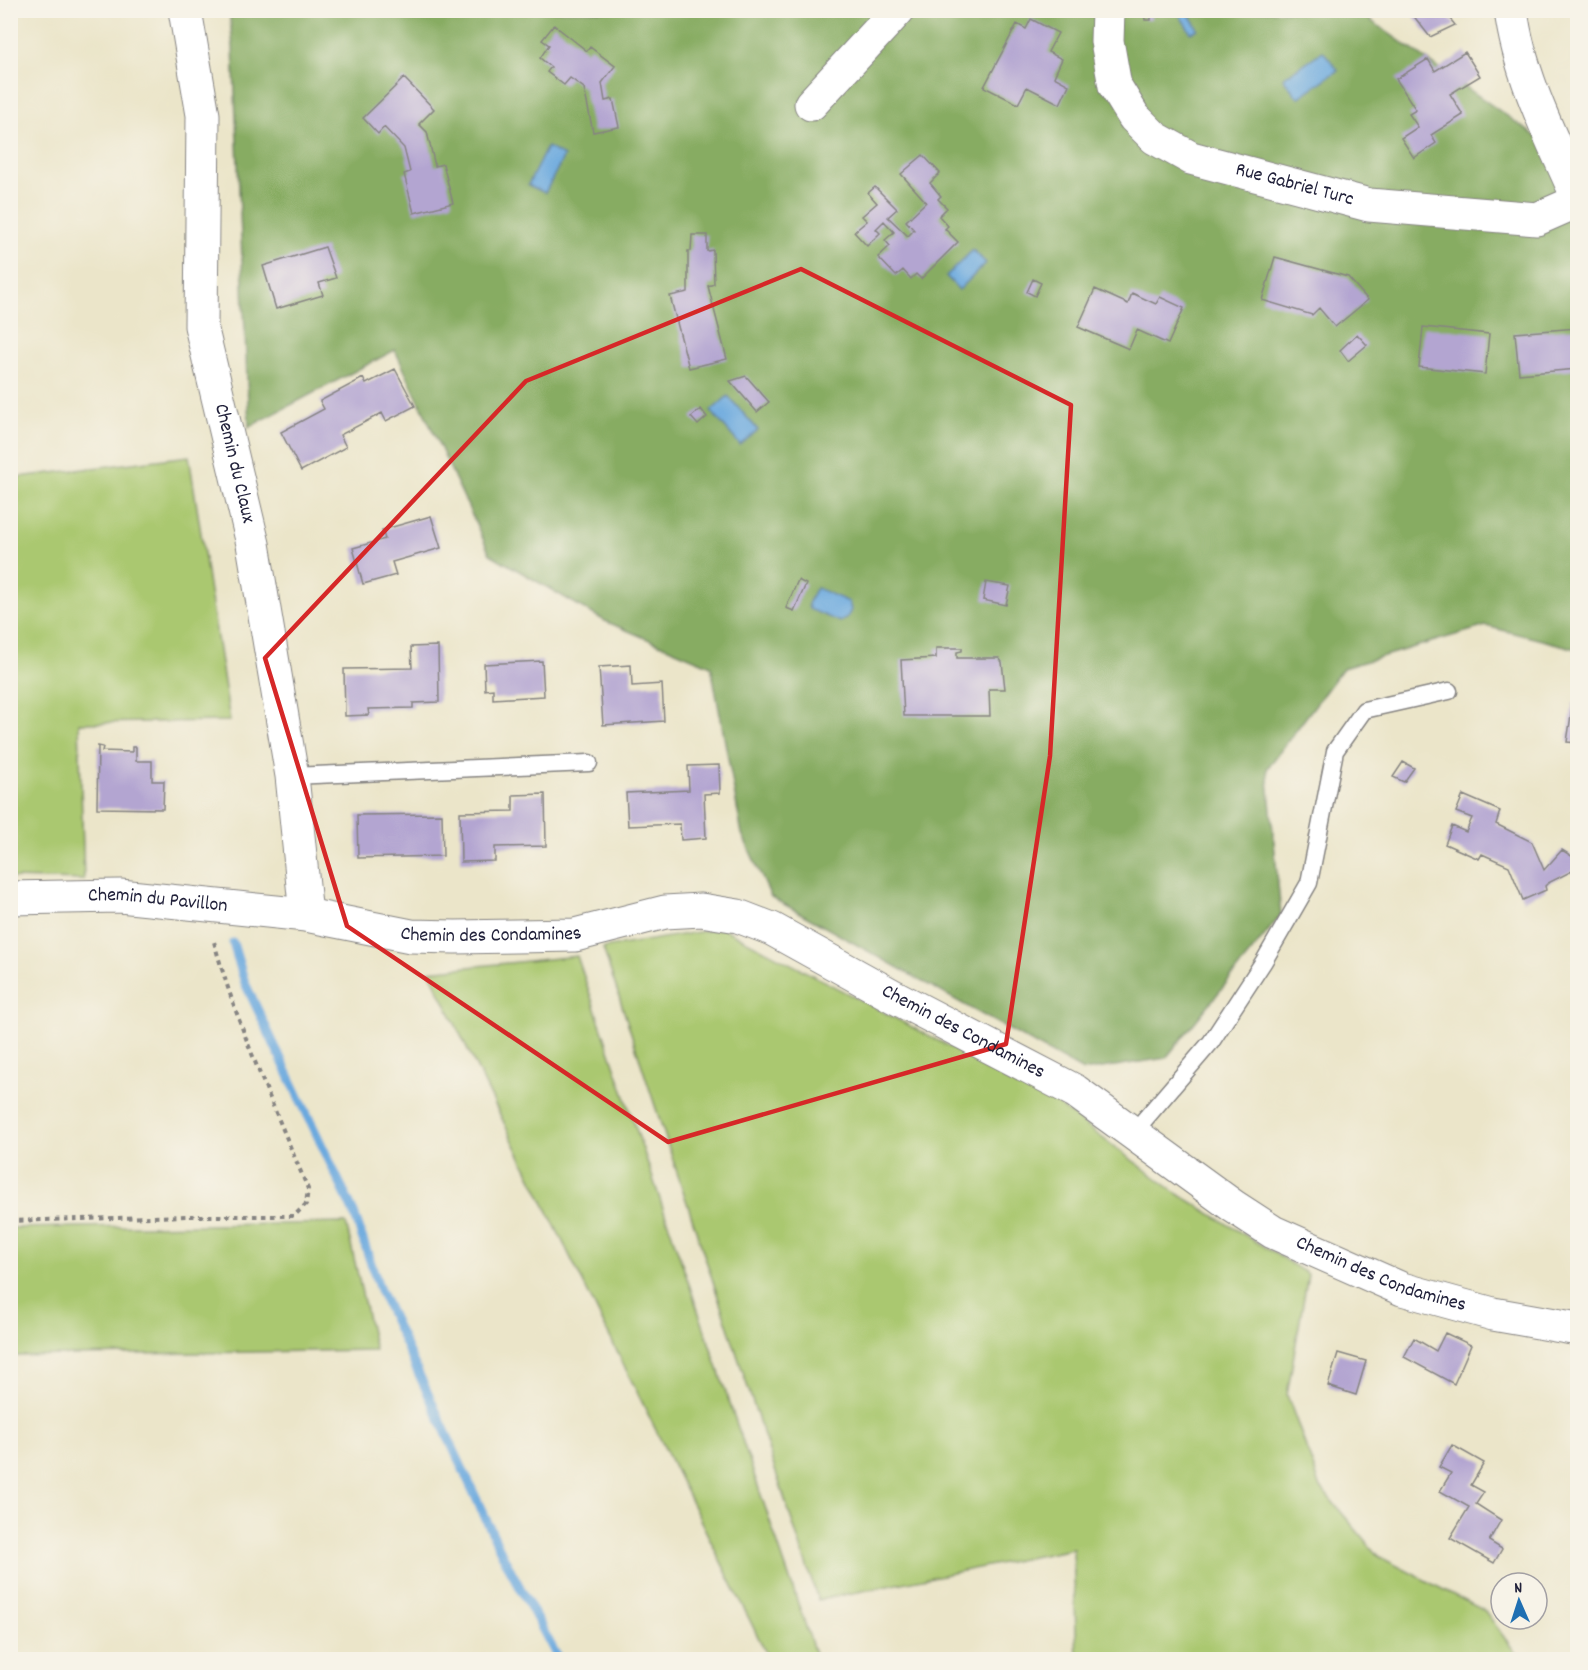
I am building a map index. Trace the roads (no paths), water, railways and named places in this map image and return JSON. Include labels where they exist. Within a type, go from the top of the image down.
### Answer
[{"type":"street","name":"Chemin du Claux","points":[[185,10],[203,115],[201,326],[253,544],[292,776],[306,915]]},
{"type":"street","points":[[811,104],[898,10]]},
{"type":"street","name":"Rue Gabriel Turc","points":[[1108,10],[1107,41],[1115,86],[1134,117],[1155,138],[1191,158],[1369,205],[1537,219],[1578,200],[1538,107],[1514,34],[1511,10]]},
{"type":"street","name":"Chemin du Pavillon","points":[[10,898],[120,896],[306,915]]},
{"type":"street","name":"Chemin des Condamines","points":[[306,915],[411,936],[455,937],[575,935],[665,912],[701,910],[738,916],[772,929],[893,996],[1075,1091],[1233,1206],[1273,1232],[1402,1289],[1493,1314],[1578,1329]]},
{"type":"lane","points":[[1133,1133],[1211,1042],[1264,961],[1309,883],[1335,751],[1364,710],[1449,691]]},
{"type":"lane","points":[[292,776],[589,764]]},
{"type":"water","points":[[1177,11],[1198,11],[1190,16],[1198,29],[1191,33]]},
{"type":"water","points":[[1323,51],[1338,70],[1298,98],[1283,78]]},
{"type":"water","points":[[547,147],[564,156],[545,193],[528,185]]},
{"type":"water","points":[[973,250],[986,263],[959,290],[946,276]]},
{"type":"water","points":[[728,396],[758,430],[740,445],[711,411]]},
{"type":"water","points":[[817,588],[849,602],[851,610],[848,616],[840,622],[809,609],[808,604]]},
{"type":"waterway","points":[[233,943],[245,983],[354,1213],[380,1290],[502,1554],[559,1660]]}]
